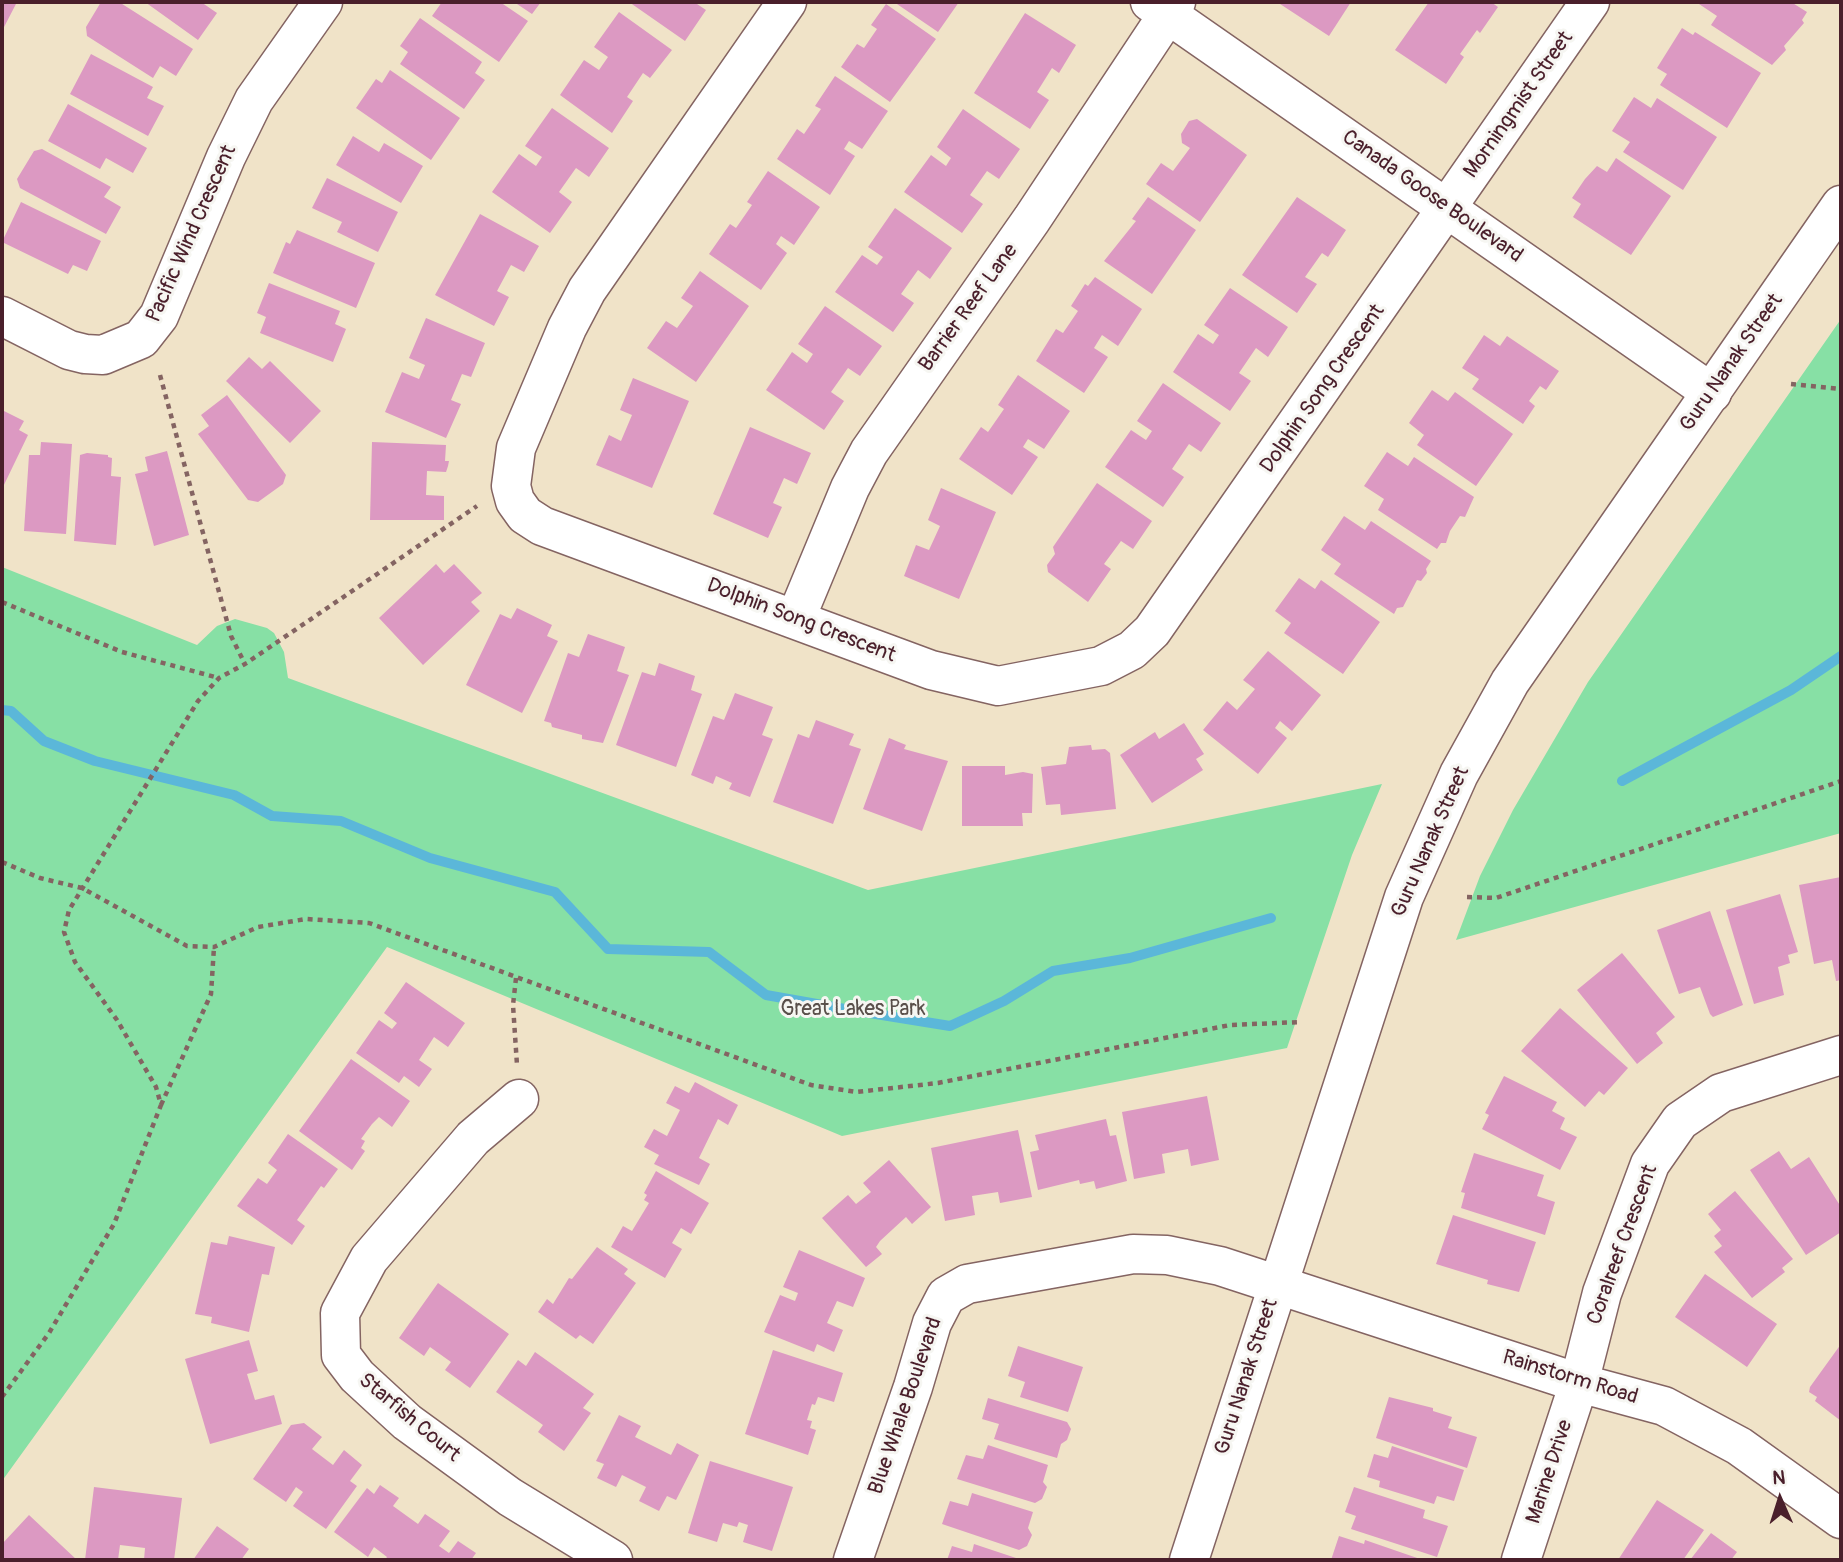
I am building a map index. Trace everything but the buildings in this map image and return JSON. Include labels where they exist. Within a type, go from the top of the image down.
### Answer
[{"type":"street","name":"Pacific Wind Crescent","points":[[2,316],[69,350],[85,354],[103,355],[141,339],[159,316],[250,109],[323,2]]},
{"type":"street","name":"Dolphin Song Crescent","points":[[787,2],[587,290],[567,328],[516,449],[511,486],[515,501],[525,515],[542,526],[931,670],[998,686],[1101,666],[1132,650],[1168,610],[1448,209]]},
{"type":"street","name":"Morningmist Street","points":[[1448,209],[1590,2]]},
{"type":"street","name":"Barrier Reef Lane","points":[[796,618],[850,488],[869,452],[1032,219],[1165,6]]},
{"type":"street","name":"Canada Goose Boulevard","points":[[1165,6],[1448,209],[1712,393]]},
{"type":"street","name":"Guru Nanak Street","points":[[1189,1560],[1404,897],[1459,774],[1510,682],[1841,205]]},
{"type":"street","name":"Coralreef Crescent","points":[[1578,1383],[1602,1293],[1630,1212],[1650,1164],[1680,1121],[1721,1093],[1841,1055]]},
{"type":"street","name":"Starfish Court","points":[[519,1099],[473,1138],[369,1259],[340,1313],[341,1355],[357,1376],[407,1422],[510,1497],[613,1560]]},
{"type":"street","name":"Blue Whale Boulevard","points":[[853,1560],[913,1387],[932,1322],[946,1296],[967,1284],[1133,1254],[1201,1260],[1277,1283]]},
{"type":"street","name":"Rainstorm Road","points":[[1277,1283],[1578,1383],[1664,1406],[1739,1446],[1841,1519]]},
{"type":"street","name":"Marine Drive","points":[[1521,1560],[1578,1383]]},
{"type":"path","points":[[160,375],[231,636],[245,664]]},
{"type":"path","points":[[1791,384],[1841,389]]},
{"type":"path","points":[[161,1105],[156,1087],[117,1020],[75,962],[64,932],[69,910],[198,701],[219,678],[245,664],[477,506]]},
{"type":"path","points":[[2,601],[122,652],[219,678]]},
{"type":"path","points":[[1467,897],[1496,898],[1841,781]]},
{"type":"path","points":[[2,862],[40,878],[82,888],[187,946],[214,947],[258,927],[306,919],[369,923],[811,1084],[856,1092],[938,1083],[1230,1025],[1301,1022]]},
{"type":"path","points":[[2,1397],[49,1333],[114,1224],[161,1105],[211,994],[214,947]]},
{"type":"path","points":[[516,978],[513,1005],[519,1099]]},
{"type":"green space","points":[[1841,319],[1841,833],[1456,940],[1480,876],[1513,810],[1588,682]]},
{"type":"green space","name":"Great Lakes Park","points":[[2,567],[197,645],[217,626],[235,619],[267,628],[274,633],[284,652],[288,678],[868,890],[1382,784],[1352,855],[1287,1048],[842,1136],[387,947],[2,1481]]},
{"type":"waterway","points":[[1622,781],[1791,690],[1841,656]]},
{"type":"waterway","points":[[2,710],[11,711],[44,741],[95,761],[234,795],[272,816],[341,821],[430,858],[555,892],[608,949],[709,952],[766,995],[845,1009],[950,1026],[1004,1001],[1053,971],[1130,958],[1271,918]]}]
